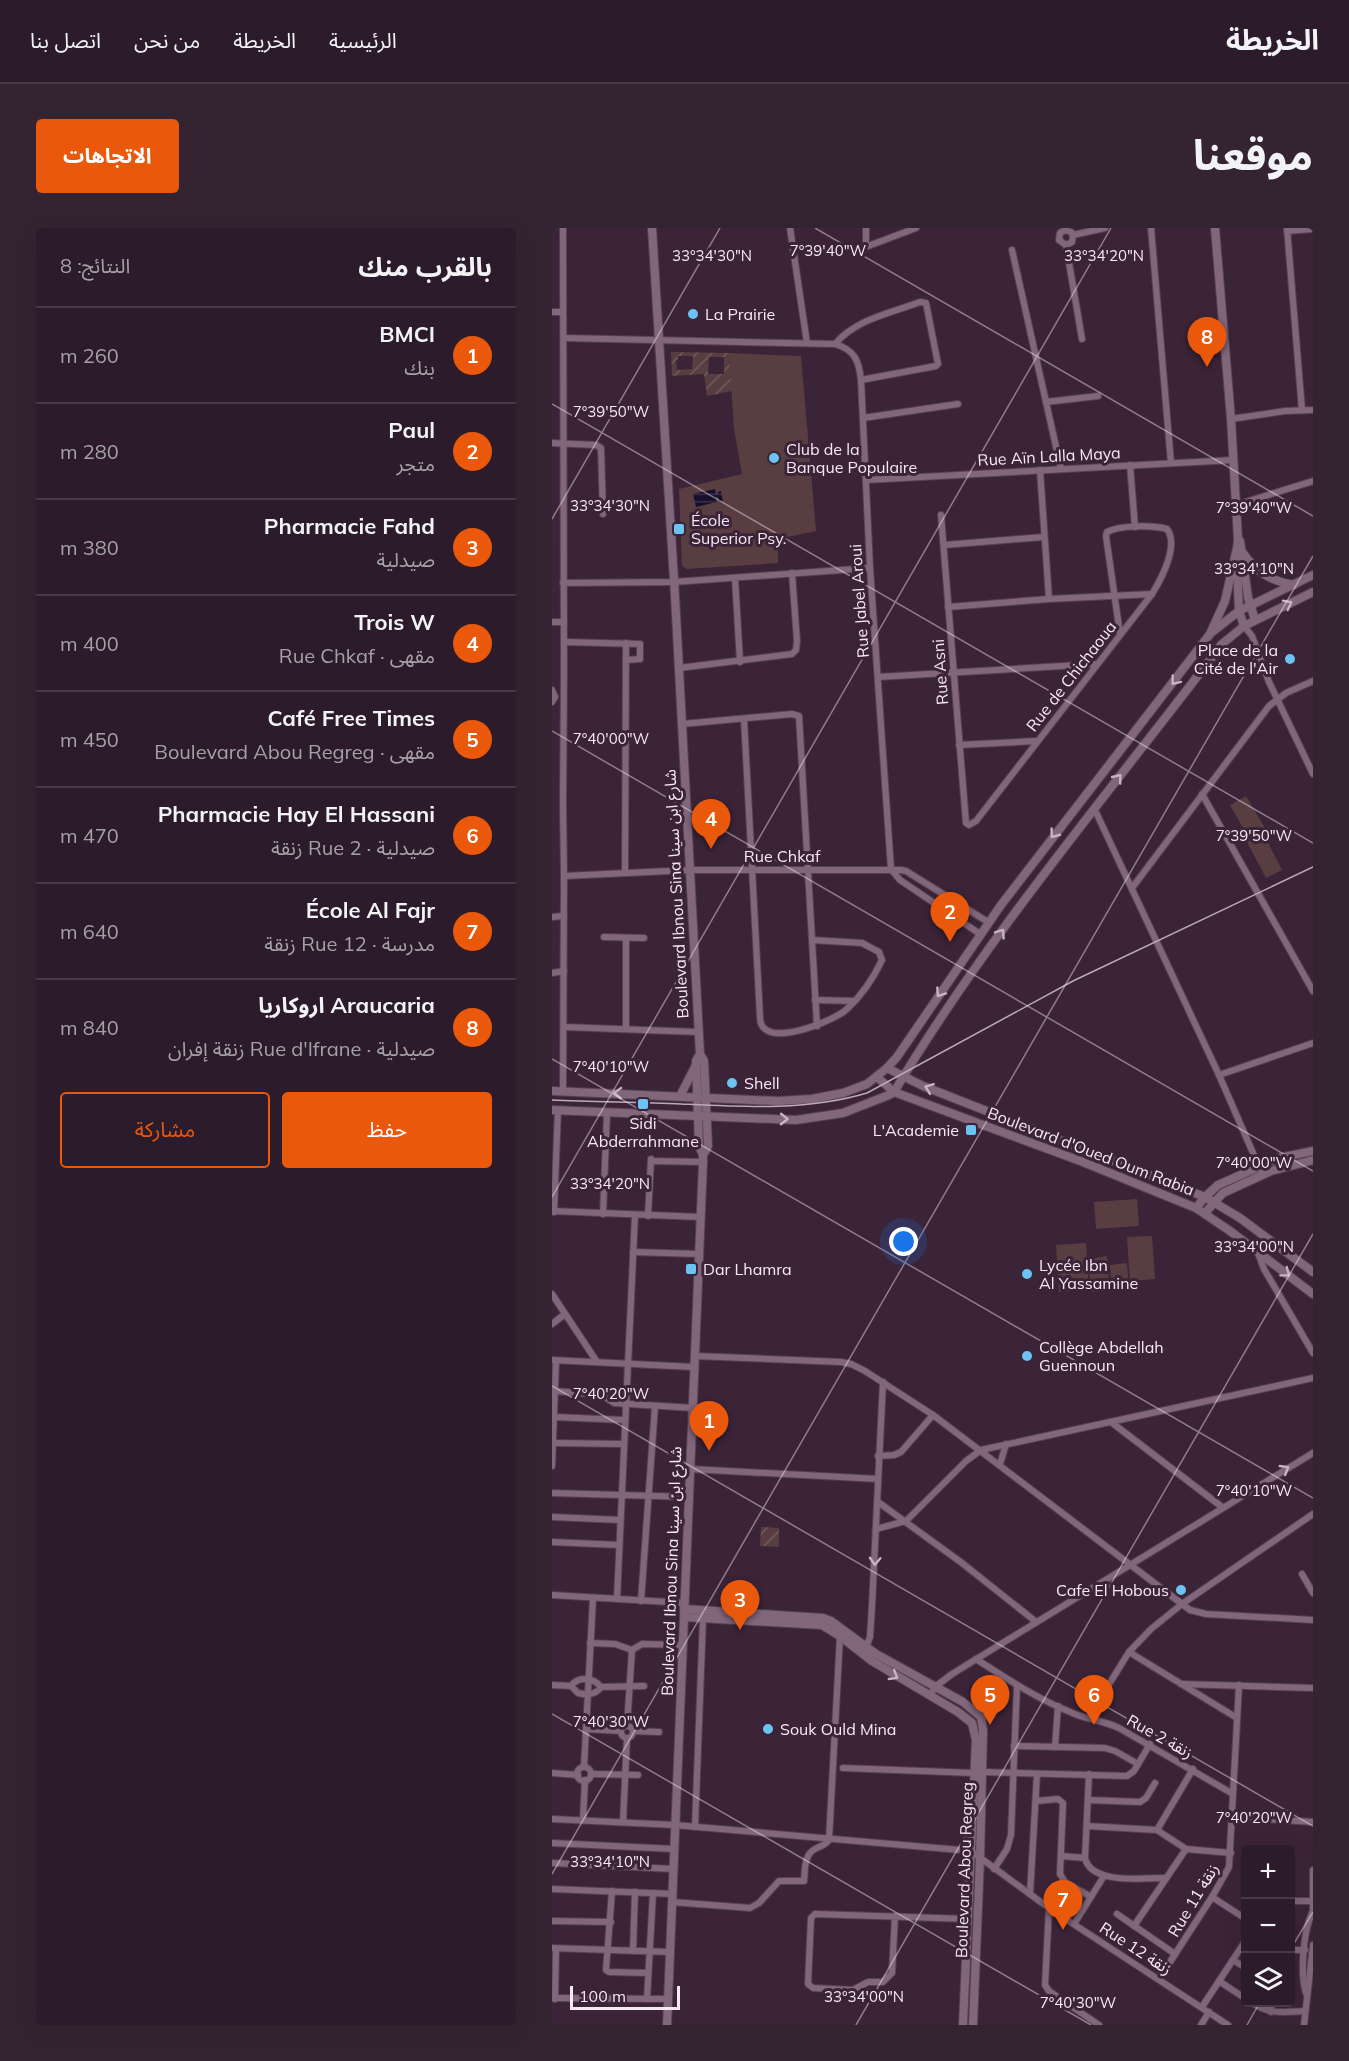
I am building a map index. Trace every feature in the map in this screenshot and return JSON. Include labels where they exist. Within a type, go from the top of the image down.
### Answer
[{"type":"main road","name":"Boulevard Ibnou Sina شارع ابن سينا","points":[[652,228],[679,668],[698,1032],[700,1054],[704,1061],[703,1116],[708,1146],[703,1159],[700,1217],[667,2025]]},
{"type":"main road","points":[[1215,228],[1231,419],[1238,538],[1255,620]]},
{"type":"main road","points":[[1240,551],[1257,570],[1271,579],[1294,585]]},
{"type":"main road","points":[[1240,551],[1239,611],[1244,626]]},
{"type":"main road","points":[[552,1091],[778,1101],[843,1094],[877,1077],[897,1057],[988,922],[1210,634],[1225,601],[1240,551]]},
{"type":"main road","points":[[1210,634],[1239,611],[1313,575]]},
{"type":"main road","points":[[555,1110],[782,1119],[843,1113],[884,1099],[894,1092],[1001,932],[1222,644],[1244,626],[1313,592]]},
{"type":"main road","name":"Boulevard Ibnou Sina شارع ابن سينا","points":[[700,1054],[696,1064],[702,1097]]},
{"type":"main road","points":[[680,1096],[696,1064]]},
{"type":"main road","name":"Boulevard d'Oued Oum Rabia","points":[[887,1068],[903,1077],[1214,1201],[1313,1272]]},
{"type":"main road","name":"Boulevard d'Oued Oum Rabia","points":[[877,1077],[894,1092],[1083,1162],[1196,1208],[1313,1294]]},
{"type":"main road","points":[[1205,1213],[1223,1192],[1279,1158],[1313,1151]]},
{"type":"main road","points":[[1196,1208],[1218,1185],[1260,1171],[1313,1160]]},
{"type":"main road","points":[[684,1610],[703,1618],[817,1624],[935,1687]]},
{"type":"main road","points":[[684,1610],[824,1618],[831,1621],[905,1683],[963,1715],[972,1723],[976,1740],[978,1772],[971,1851],[963,2025]]},
{"type":"main road","name":"Boulevard Abou Regreg","points":[[935,1687],[963,1702],[981,1717],[983,1730],[978,1772],[980,1858],[974,2024]]},
{"type":"main road","points":[[963,2004],[974,2006]]},
{"type":"street","points":[[563,228],[563,1091]]},
{"type":"street","points":[[790,228],[807,343]]},
{"type":"street","points":[[866,228],[866,246]]},
{"type":"street","points":[[855,251],[916,228]]},
{"type":"street","points":[[1070,233],[1078,228]]},
{"type":"street","points":[[1070,233],[1072,242],[1066,244],[1060,242],[1059,236],[1062,231],[1070,233],[1105,228]]},
{"type":"street","points":[[1151,228],[1171,463]]},
{"type":"street","points":[[1302,410],[1287,230],[1313,229]]},
{"type":"street","points":[[1066,244],[1082,339]]},
{"type":"street","points":[[1012,250],[1061,469]]},
{"type":"street","points":[[564,338],[835,344],[843,334],[860,324],[923,301],[927,305],[938,364],[861,380]]},
{"type":"street","points":[[552,312],[563,312]]},
{"type":"street","name":"Rue Jabel Aroui","points":[[835,344],[849,349],[856,357],[861,380],[870,568],[891,869]]},
{"type":"street","points":[[1046,402],[1098,396]]},
{"type":"street","points":[[863,418],[958,404]]},
{"type":"street","points":[[1231,419],[1313,410]]},
{"type":"street","points":[[552,443],[601,448],[603,514]]},
{"type":"street","name":"Rue Aïn Lalla Maya","points":[[866,480],[1233,460]]},
{"type":"street","points":[[1120,634],[1106,536],[1111,530],[1135,527],[1130,465]]},
{"type":"street","points":[[1040,470],[1049,598]]},
{"type":"street","points":[[1236,505],[1313,481]]},
{"type":"street","name":"Rue Asni","points":[[941,515],[964,819],[969,825]]},
{"type":"street","name":"Rue de Chichaoua","points":[[969,825],[976,821],[1152,594],[1165,572],[1168,562],[1169,531],[1162,528],[1135,527]]},
{"type":"street","points":[[944,544],[1044,537]]},
{"type":"street","points":[[564,583],[674,582],[870,568]]},
{"type":"street","points":[[679,668],[788,656],[796,650],[792,573]]},
{"type":"street","points":[[735,578],[740,662]]},
{"type":"street","points":[[948,607],[1049,598],[1152,594]]},
{"type":"street","points":[[1252,636],[1255,620]]},
{"type":"street","points":[[552,622],[564,622]]},
{"type":"street","points":[[1244,626],[1252,636],[1276,699],[1313,774]]},
{"type":"street","points":[[564,642],[639,643],[640,659],[626,660]]},
{"type":"street","points":[[625,873],[626,643]]},
{"type":"street","points":[[626,651],[641,651]]},
{"type":"street","points":[[878,677],[1096,664]]},
{"type":"street","points":[[1132,888],[1276,699],[1313,681]]},
{"type":"street","points":[[553,696],[564,696]]},
{"type":"street","points":[[682,724],[792,714],[800,716],[816,1026]]},
{"type":"street","points":[[744,719],[761,1023],[766,1030],[773,1033],[816,1026],[835,1018],[848,1009],[882,962],[882,954],[862,943],[812,940]]},
{"type":"street","points":[[959,745],[1037,741]]},
{"type":"street","points":[[1202,794],[1313,991]]},
{"type":"street","points":[[1094,808],[1219,1075],[1260,1171]]},
{"type":"street","points":[[891,869],[906,871],[988,922]]},
{"type":"street","points":[[891,869],[900,880],[980,934]]},
{"type":"street","name":"Rue Chkaf","points":[[564,876],[690,870],[891,869]]},
{"type":"street","points":[[552,917],[564,916]]},
{"type":"street","points":[[604,938],[644,938]]},
{"type":"street","points":[[626,938],[626,1029]]},
{"type":"street","points":[[552,973],[564,971]]},
{"type":"street","points":[[815,1000],[854,1001]]},
{"type":"street","points":[[564,1027],[698,1032]]},
{"type":"street","points":[[1219,1075],[1313,1043]]},
{"type":"street","points":[[555,1110],[553,1212],[700,1217]]},
{"type":"street","points":[[603,1214],[607,1113]]},
{"type":"street","points":[[648,1216],[651,1160],[703,1159]]},
{"type":"street","points":[[617,1599],[635,1215]]},
{"type":"street","points":[[633,1252],[699,1254]]},
{"type":"street","points":[[1258,1252],[1264,1269],[1313,1353]]},
{"type":"street","points":[[552,1294],[597,1362]]},
{"type":"street","points":[[552,1324],[565,1314]]},
{"type":"street","points":[[695,1356],[841,1362],[857,1366],[933,1415],[981,1450],[1190,1610],[1206,1614],[1313,1620]]},
{"type":"street","points":[[552,1466],[554,1361],[694,1367]]},
{"type":"street","points":[[876,1529],[906,1521],[966,1461],[981,1450],[1313,1378]]},
{"type":"street","points":[[865,1651],[871,1631],[883,1382]]},
{"type":"street","points":[[555,1391],[602,1395],[612,1403],[693,1408]]},
{"type":"street","points":[[641,1601],[655,1406]]},
{"type":"street","points":[[879,1456],[901,1452],[933,1415]]},
{"type":"street","points":[[554,1417],[624,1420]]},
{"type":"street","points":[[1111,1422],[1222,1507]]},
{"type":"street","points":[[554,1443],[623,1444]]},
{"type":"street","points":[[1000,1464],[1006,1444]]},
{"type":"street","points":[[930,1696],[935,1687],[1035,1621],[1313,1453]]},
{"type":"street","points":[[690,1469],[878,1479]]},
{"type":"street","points":[[552,1493],[689,1497]]},
{"type":"street","points":[[878,1502],[962,1563],[1035,1621]]},
{"type":"street","points":[[1088,1718],[1129,1652],[1151,1629],[1182,1604],[1313,1514]]},
{"type":"street","points":[[552,1516],[620,1520]]},
{"type":"street","points":[[552,1542],[619,1545]]},
{"type":"street","points":[[1302,1574],[1313,1593]]},
{"type":"street","points":[[552,1595],[641,1601],[684,1610]]},
{"type":"street","points":[[584,1767],[593,1598]]},
{"type":"street","points":[[695,1827],[703,1618]]},
{"type":"street","points":[[552,1888],[653,1893],[672,1898],[750,1908],[755,1906],[779,1881],[804,1881],[809,1855],[824,1846],[829,1839],[840,1636]]},
{"type":"street","points":[[590,1643],[615,1644],[632,1650]]},
{"type":"street","points":[[632,1650],[642,1644],[683,1645]]},
{"type":"street","points":[[627,1738],[623,1737],[632,1650]]},
{"type":"street","points":[[1129,1652],[1237,1718]]},
{"type":"street","name":"Rue 2 زنقة","points":[[976,1659],[1017,1685],[1058,1706],[1088,1718],[1106,1722],[1150,1744],[1233,1794]]},
{"type":"street","points":[[572,1686],[578,1679],[595,1681],[602,1687],[644,1686]]},
{"type":"street","points":[[1181,1684],[1313,1688]]},
{"type":"street","points":[[552,1685],[572,1686],[578,1693],[587,1694],[598,1692],[602,1687]]},
{"type":"street","points":[[994,1869],[1010,1844],[1017,1685]]},
{"type":"street","name":"Rue 11 زنقة","points":[[1159,1979],[1229,1868],[1239,1685]]},
{"type":"street","points":[[1055,1747],[1058,1706]]},
{"type":"street","points":[[586,1729],[630,1727],[633,1731],[659,1732]]},
{"type":"street","points":[[627,1738],[632,1736],[633,1731]]},
{"type":"street","points":[[623,1822],[627,1738]]},
{"type":"street","points":[[843,1768],[1127,1776],[1138,1764],[1150,1744]]},
{"type":"street","points":[[1014,1746],[1110,1749],[1138,1764]]},
{"type":"street","points":[[584,1767],[588,1768],[591,1774]]},
{"type":"street","points":[[578,1775],[579,1769],[584,1767]]},
{"type":"street","points":[[1157,1830],[1193,1769]]},
{"type":"street","points":[[552,1773],[578,1775],[580,1779],[585,1780]]},
{"type":"street","points":[[591,1774],[638,1775]]},
{"type":"street","points":[[585,1780],[591,1774]]},
{"type":"street","points":[[1030,1894],[1037,1774]]},
{"type":"street","points":[[1089,1774],[1085,1858],[1090,1868],[1104,1876],[1166,1878]]},
{"type":"street","points":[[583,1820],[585,1780]]},
{"type":"street","points":[[1088,1800],[1140,1802],[1146,1798],[1155,1783]]},
{"type":"street","points":[[1036,1801],[1058,1799],[1063,1803],[1060,1874],[1062,1879],[1091,1896]]},
{"type":"street","points":[[1232,1817],[1313,1822]]},
{"type":"street","points":[[552,1819],[675,1825],[971,1851]]},
{"type":"street","points":[[1087,1826],[1157,1830],[1186,1850],[1231,1853]]},
{"type":"street","points":[[552,1843],[674,1849]]},
{"type":"street","points":[[1134,1926],[1186,1850]]},
{"type":"street","name":"Rue 12 زنقة","points":[[971,1851],[1049,1908],[1228,2025]]},
{"type":"street","points":[[1061,1856],[1085,1858]]},
{"type":"street","points":[[552,1863],[674,1869]]},
{"type":"street","points":[[1309,1984],[1305,1950],[1312,1915],[1313,1870]]},
{"type":"street","points":[[1074,1924],[1104,1876]]},
{"type":"street","points":[[612,1891],[607,1972],[648,1973]]},
{"type":"street","points":[[633,1951],[635,1892]]},
{"type":"street","points":[[647,1999],[653,1893]]},
{"type":"street","points":[[1212,1898],[1241,1916]]},
{"type":"street","points":[[1295,1901],[1312,1901]]},
{"type":"street","points":[[1049,1908],[1045,1986],[1048,1991],[1099,2025]]},
{"type":"street","points":[[895,1916],[892,1973],[887,1980],[868,1982],[853,1990],[813,1988],[808,1984],[810,1928],[813,1915],[818,1914],[895,1916],[968,1918]]},
{"type":"street","points":[[1117,1914],[1175,1954]]},
{"type":"street","points":[[552,1921],[611,1922]]},
{"type":"street","points":[[1304,2025],[1313,1945]]},
{"type":"street","points":[[1202,2007],[1241,1947]]},
{"type":"street","points":[[668,1999],[554,1999],[554,1948],[670,1952]]},
{"type":"street","points":[[1295,1950],[1305,1950]]},
{"type":"street","points":[[1233,1960],[1241,1965]]},
{"type":"street","points":[[1219,1981],[1241,1996]]},
{"type":"street","points":[[1259,2007],[1271,2012],[1305,2011]]},
{"type":"street","points":[[1271,2007],[1271,2012]]},
{"type":"street","points":[[1201,2025],[1209,2012]]},
{"type":"shaded area","points":[[671,352],[729,353],[732,391],[707,396],[704,374],[672,376]],"holes":[[[678,356],[693,356],[692,369],[677,370]],[[709,357],[724,357],[724,374],[708,374]]]},
{"type":"shaded area","name":"Club de la Banque Populaire","points":[[729,353],[801,356],[816,531],[778,539],[778,563],[687,569],[682,566],[679,489],[742,474],[734,429]]},
{"type":"shaded area","points":[[715,489],[716,495],[721,491],[723,502],[719,502],[716,497],[717,502],[696,507],[693,494]]},
{"type":"shaded area","points":[[1246,796],[1265,828],[1248,837],[1230,805]]},
{"type":"shaded area","points":[[1263,833],[1282,870],[1266,878],[1247,842]]},
{"type":"shaded area","points":[[1137,1199],[1139,1226],[1096,1229],[1094,1202]]},
{"type":"shaded area","points":[[1152,1236],[1155,1279],[1130,1281],[1127,1237]]},
{"type":"shaded area","points":[[1086,1243],[1089,1290],[1059,1292],[1056,1245]]},
{"type":"shaded area","points":[[1107,1256],[1110,1290],[1091,1292],[1088,1259]]},
{"type":"shaded area","points":[[1127,1263],[1129,1290],[1112,1292],[1110,1265]]},
{"type":"shaded area","points":[[761,1527],[779,1528],[778,1547],[760,1546]]},
{"type":"tram line","points":[[552,1100],[775,1106],[821,1103],[867,1093],[1073,981],[1313,867]]},
{"type":"place","name":"La Prairie","points":[[693,314]]},
{"type":"place","name":"Araucaria اروكاريا","points":[[1207,367]]},
{"type":"place","name":"Club de la Banque Populaire","points":[[774,458]]},
{"type":"place","name":"École Superior Psy.","points":[[679,529]]},
{"type":"place","name":"Place de la Cité de l'Air","points":[[1290,659]]},
{"type":"place","name":"Trois W","points":[[711,849]]},
{"type":"place","name":"Paul","points":[[950,942]]},
{"type":"place","name":"Shell","points":[[732,1083]]},
{"type":"place","name":"Sidi Abderrahmane","points":[[643,1104]]},
{"type":"place","name":"L'Academie","points":[[971,1130]]},
{"type":"place","name":"Dar Lhamra","points":[[691,1269]]},
{"type":"place","name":"Lycée Ibn Al Yassamine","points":[[1027,1274]]},
{"type":"place","name":"Collège Abdellah Guennoun","points":[[1027,1356]]},
{"type":"place","name":"BMCI","points":[[709,1451]]},
{"type":"place","name":"Cafe El Hobous","points":[[1181,1590]]},
{"type":"place","name":"Pharmacie Fahd","points":[[740,1630]]},
{"type":"place","name":"Café Free Times","points":[[990,1725]]},
{"type":"place","name":"Pharmacie Hay El Hassani","points":[[1094,1725]]},
{"type":"place","name":"Souk Ould Mina","points":[[768,1729]]},
{"type":"place","name":"École Al Fajr","points":[[1063,1930]]}]
